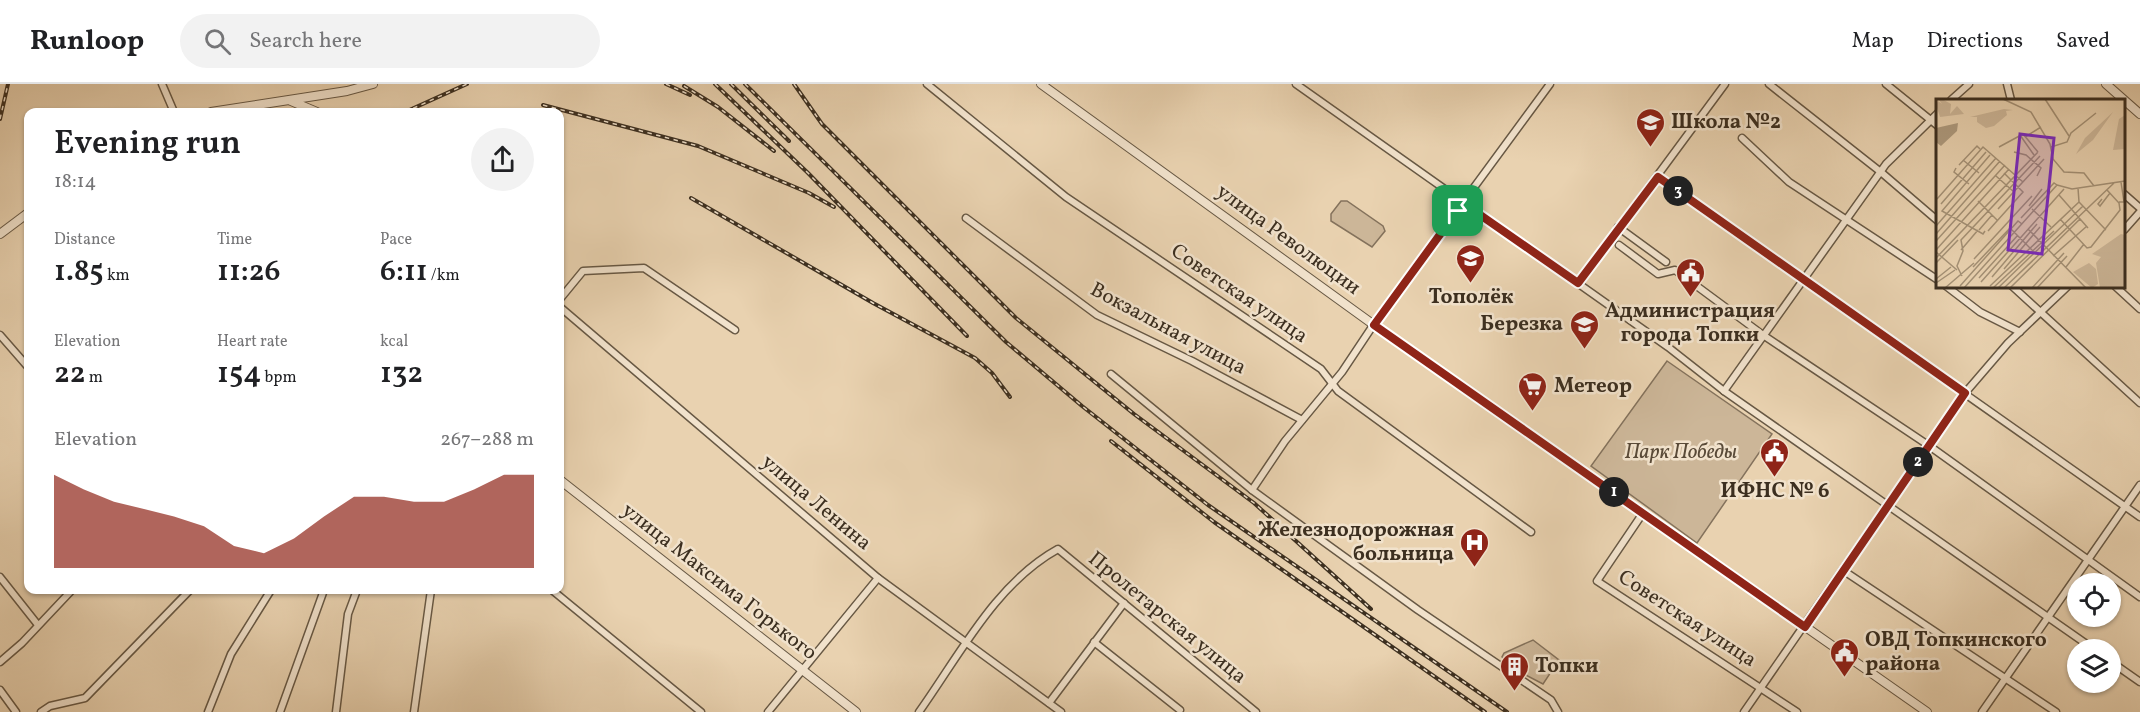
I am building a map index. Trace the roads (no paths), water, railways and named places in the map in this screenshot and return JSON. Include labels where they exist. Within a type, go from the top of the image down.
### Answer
[{"type":"street","points":[[162,84],[172,108]]},
{"type":"street","points":[[236,108],[373,84]]},
{"type":"street","name":"Советская улица","points":[[927,84],[1066,197],[1321,369],[1338,391],[1531,532]]},
{"type":"street","name":"улица Революции","points":[[1041,84],[1374,325],[1927,712]]},
{"type":"street","points":[[1296,84],[1578,283],[1724,391],[2080,639]]},
{"type":"street","points":[[1252,490],[1302,420],[1333,383],[1550,84]]},
{"type":"street","points":[[1578,283],[1725,84]]},
{"type":"street","points":[[1769,84],[1882,172],[1936,219]]},
{"type":"street","points":[[1886,84],[1936,124]]},
{"type":"street","points":[[1952,99],[1969,84]]},
{"type":"street","points":[[2007,84],[2011,99]]},
{"type":"street","points":[[2106,84],[2123,99]]},
{"type":"street","points":[[314,96],[316,108]]},
{"type":"street","points":[[287,100],[307,108]]},
{"type":"street","points":[[2125,101],[2140,114]]},
{"type":"street","points":[[1724,391],[1886,164],[1936,115]]},
{"type":"street","points":[[1742,138],[1789,182],[1936,279]]},
{"type":"street","points":[[1658,177],[2140,517]]},
{"type":"street","points":[[2125,195],[2140,210],[2125,229]]},
{"type":"street","points":[[0,234],[24,216]]},
{"type":"street","name":"Вокзальная улица","points":[[966,218],[1097,315],[1192,361],[1302,420]]},
{"type":"street","points":[[1618,227],[1665,262]]},
{"type":"street","points":[[1618,244],[1658,274],[1675,270],[1763,335],[1928,445],[2140,597]]},
{"type":"street","points":[[564,294],[583,271],[644,268],[735,330]]},
{"type":"street","points":[[1949,288],[1980,312],[2020,332]]},
{"type":"street","points":[[2014,288],[2140,404]]},
{"type":"street","points":[[1744,712],[1890,505],[1928,445],[1965,393],[2020,332],[2066,288]]},
{"type":"street","points":[[2117,288],[2140,309]]},
{"type":"street","name":"улица Ленина","points":[[564,310],[878,578],[1061,712]]},
{"type":"street","points":[[0,335],[24,362]]},
{"type":"street","points":[[1111,374],[1252,490],[1418,610],[1551,700],[1558,712]]},
{"type":"street","name":"улица Максима Горького","points":[[564,483],[856,712]]},
{"type":"street","points":[[1983,712],[2140,485]]},
{"type":"street","name":"Советская улица","points":[[1642,513],[1596,581],[1797,712]]},
{"type":"street","name":"Пролетарская улица","points":[[967,644],[993,607],[1022,576],[1058,549],[1256,712]]},
{"type":"street","points":[[1844,571],[2056,712]]},
{"type":"street","points":[[0,578],[38,625]]},
{"type":"street","points":[[768,712],[878,578]]},
{"type":"street","points":[[0,662],[68,594]]},
{"type":"street","points":[[41,712],[50,706],[85,698],[186,594]]},
{"type":"street","points":[[208,712],[231,654],[268,594]]},
{"type":"street","points":[[280,712],[323,594]]},
{"type":"street","points":[[336,712],[348,614],[356,594]]},
{"type":"street","points":[[414,712],[430,594]]},
{"type":"street","points":[[557,594],[701,712]]},
{"type":"street","points":[[1049,703],[1124,603]]},
{"type":"street","points":[[1094,642],[1180,710]]},
{"type":"street","points":[[919,712],[967,644]]},
{"type":"street","points":[[2121,669],[2140,682]]},
{"type":"street","points":[[0,690],[16,712]]},
{"type":"railway","points":[[0,119],[8,84]]},
{"type":"railway","points":[[414,108],[467,84]]},
{"type":"railway","points":[[666,84],[690,95]]},
{"type":"railway","points":[[715,84],[808,173],[967,336]]},
{"type":"railway","points":[[731,84],[789,141]]},
{"type":"railway","points":[[745,84],[1006,342],[1082,406],[1208,505],[1507,712]]},
{"type":"railway","points":[[794,84],[822,124],[1016,318],[1134,414],[1254,503],[1371,609]]},
{"type":"railway","points":[[684,86],[718,107],[774,151]]},
{"type":"railway","points":[[543,105],[554,108]]},
{"type":"railway","points":[[564,111],[698,146],[809,193],[834,207]]},
{"type":"railway","points":[[691,198],[873,303],[975,358],[992,373],[1010,397]]},
{"type":"railway","points":[[1111,441],[1214,522],[1485,712]]},
{"type":"place","name":"Школа №2","points":[[1650,148]]},
{"type":"place","name":"Тополёк","points":[[1471,284]]},
{"type":"place","name":"Администрация города Топки","points":[[1690,298]]},
{"type":"place","name":"Березка","points":[[1584,350]]},
{"type":"place","name":"Метеор","points":[[1533,412]]},
{"type":"place","name":"ИФНС № 6","points":[[1775,478]]},
{"type":"place","name":"Железнодорожная больница","points":[[1475,568]]},
{"type":"place","name":"ОВД Топкинского района","points":[[1844,678]]},
{"type":"place","name":"Топки","points":[[1514,692]]},
{"type":"park label","name":"Парк Победы","points":[[1681,452]]}]
